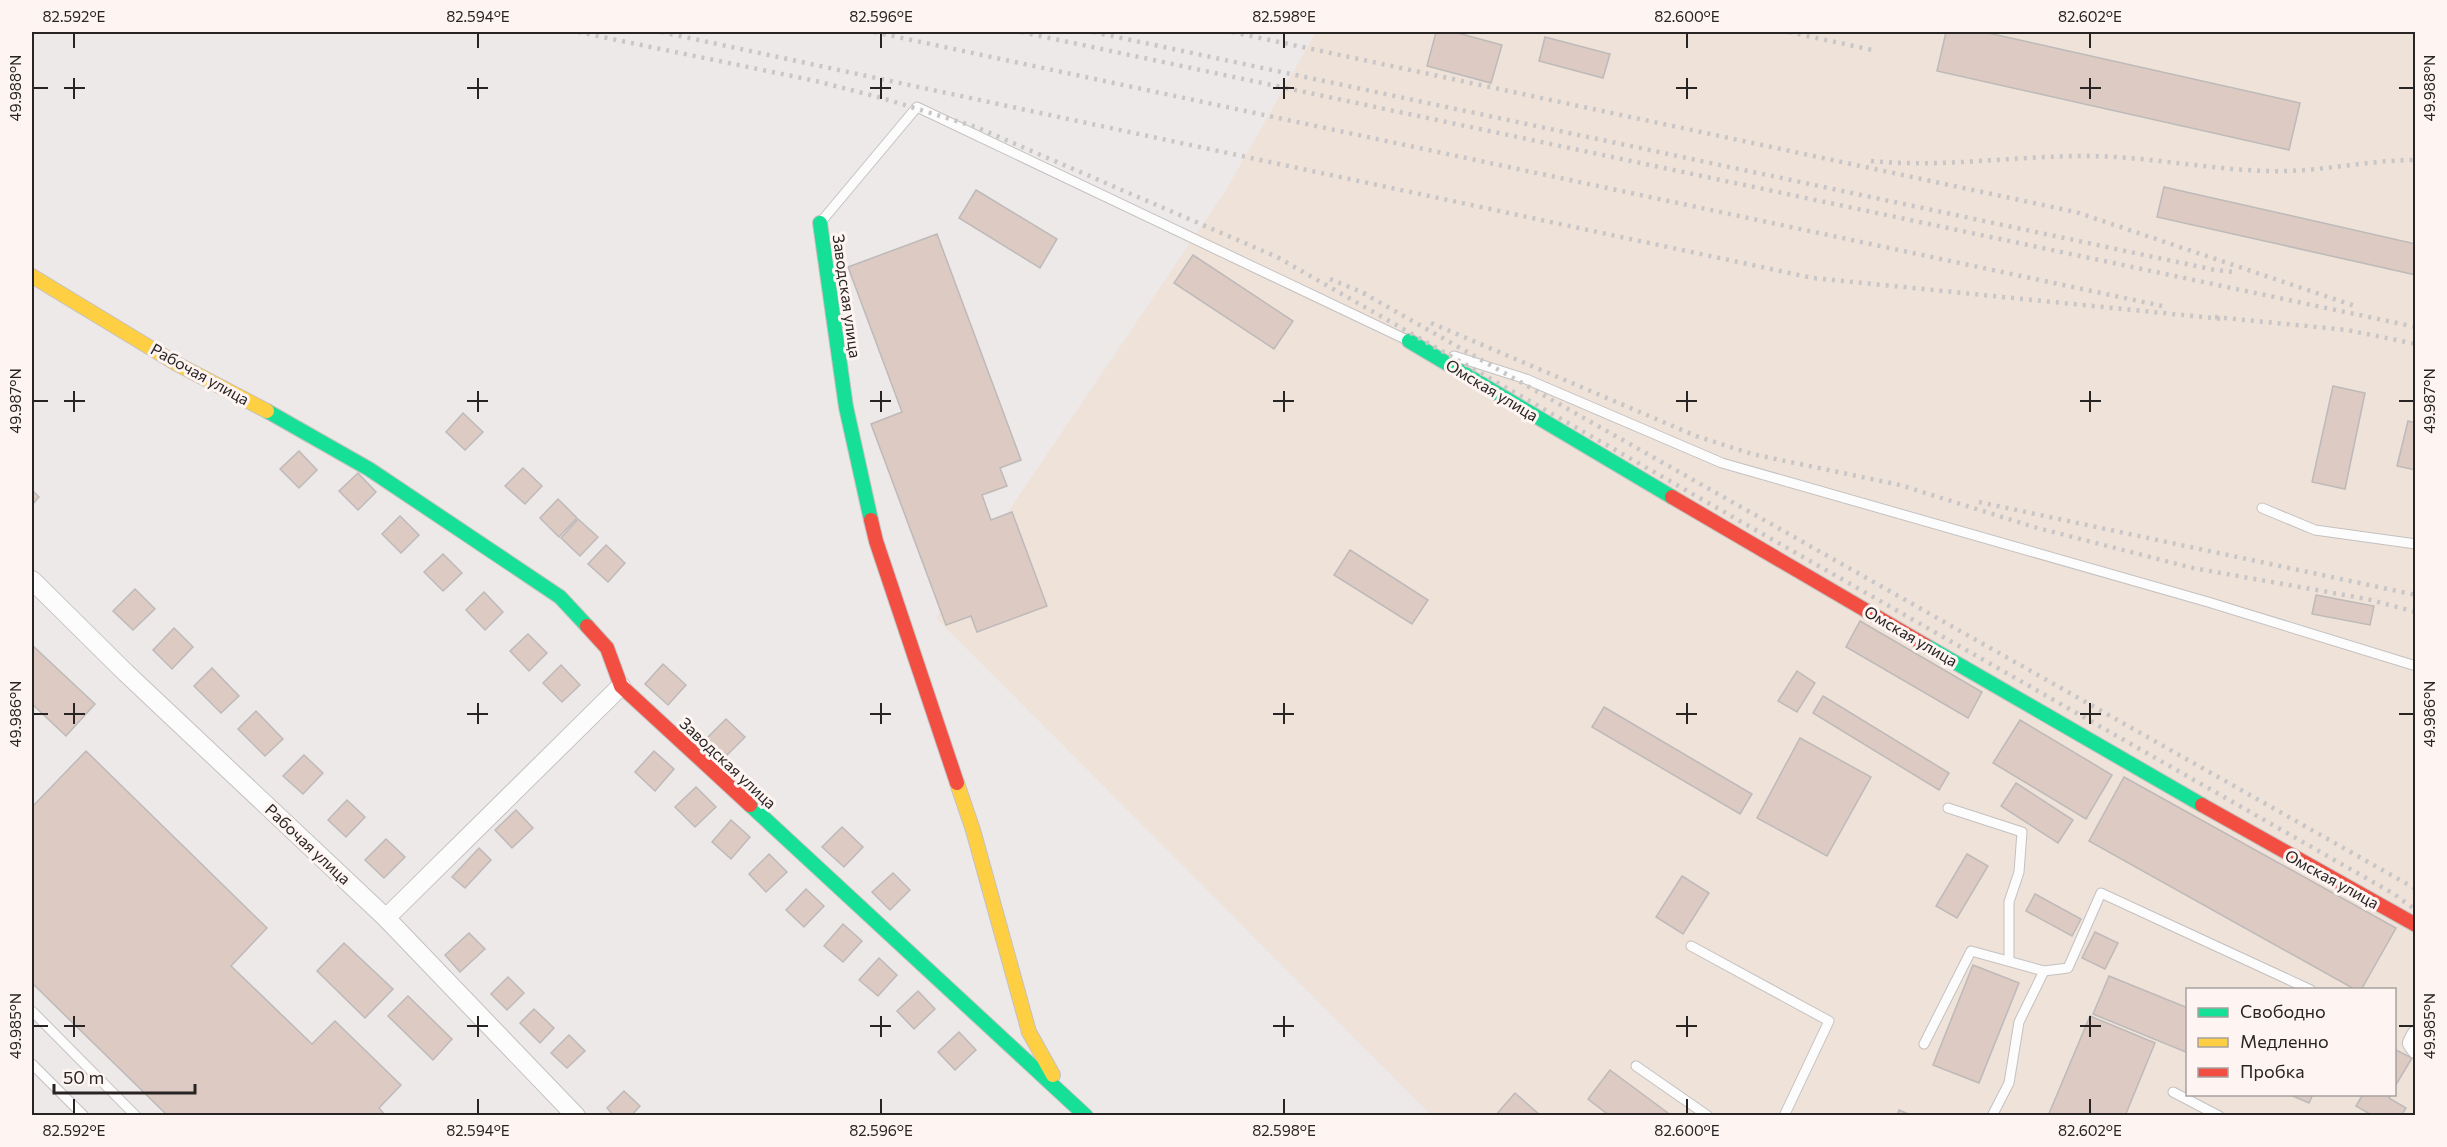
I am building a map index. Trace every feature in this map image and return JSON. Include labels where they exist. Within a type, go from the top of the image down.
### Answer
[{"type":"street","name":"Заводская улица","points":[[820,223],[846,407],[876,541],[973,830],[1029,1032],[1064,1094]]},
{"type":"street","name":"Рабочая улица","points":[[32,276],[177,364],[283,419],[369,469]]},
{"type":"street","name":"Омская улица","points":[[1409,341],[2267,843],[2415,925]]},
{"type":"street","name":"Заводская улица","points":[[369,469],[560,597],[607,648],[621,686],[1086,1116]]},
{"type":"street","name":"Рабочая улица","points":[[32,580],[126,673],[386,918],[576,1116]]},
{"type":"street","points":[[386,918],[621,686]]},
{"type":"lane","points":[[820,223],[916,107],[1409,341],[1526,380],[1722,463],[2208,602],[2415,666]]},
{"type":"lane","points":[[2262,508],[2315,530],[2415,544]]},
{"type":"lane","points":[[1948,808],[2022,832],[2019,872],[2009,902],[2009,961]]},
{"type":"lane","points":[[1924,1044],[1971,951],[2044,971],[2068,968],[2101,893],[2307,988]]},
{"type":"lane","points":[[1691,946],[1829,1021],[1784,1116]]},
{"type":"lane","points":[[1992,1116],[2009,1083],[2019,1022],[2044,971]]},
{"type":"lane","points":[[32,1011],[136,1116]]},
{"type":"lane","points":[[32,1064],[84,1116]]},
{"type":"lane","points":[[1636,1066],[1708,1116]]},
{"type":"lane","points":[[2173,1092],[2219,1116]]},
{"type":"shaded area","points":[[1316,32],[2415,32],[2415,1115],[1431,1115],[936,618],[1226,190]]},
{"type":"building","points":[[1436,32],[1454,32],[1502,45],[1491,83],[1427,66]]},
{"type":"building","points":[[1946,32],[1984,32],[2300,103],[2289,150],[1937,71]]},
{"type":"building","points":[[1545,37],[1610,54],[1603,78],[1539,61]]},
{"type":"building","points":[[2164,187],[2416,244],[2416,275],[2157,217]]},
{"type":"building","points":[[976,190],[1057,239],[1040,268],[959,218]]},
{"type":"building","points":[[937,234],[1021,460],[1000,468],[1007,486],[982,495],[991,520],[1012,512],[1047,606],[977,632],[971,616],[946,625],[871,424],[902,412],[848,267]]},
{"type":"building","points":[[1193,255],[1293,321],[1274,349],[1174,283]]},
{"type":"building","points":[[2333,386],[2365,393],[2345,489],[2312,482]]},
{"type":"building","points":[[463,413],[483,432],[465,450],[446,432]]},
{"type":"building","points":[[2408,421],[2416,423],[2416,470],[2397,466]]},
{"type":"building","points":[[299,451],[317,470],[299,488],[280,469]]},
{"type":"building","points":[[523,468],[542,486],[525,504],[505,486]]},
{"type":"building","points":[[358,473],[376,492],[358,510],[339,491]]},
{"type":"building","points":[[32,490],[39,497],[32,505]]},
{"type":"building","points":[[558,499],[577,518],[559,537],[540,518]]},
{"type":"building","points":[[400,516],[419,535],[401,553],[382,534]]},
{"type":"building","points":[[578,519],[598,537],[580,556],[561,538]]},
{"type":"building","points":[[606,545],[625,563],[608,582],[588,564]]},
{"type":"building","points":[[1350,550],[1428,600],[1412,624],[1334,575]]},
{"type":"building","points":[[443,554],[462,573],[443,591],[424,572]]},
{"type":"building","points":[[135,589],[155,609],[133,630],[113,611]]},
{"type":"building","points":[[484,592],[503,612],[485,630],[466,610]]},
{"type":"building","points":[[2316,595],[2374,606],[2370,625],[2312,614]]},
{"type":"building","points":[[1860,621],[1982,692],[1968,718],[1846,647]]},
{"type":"building","points":[[174,628],[193,647],[172,669],[153,650]]},
{"type":"building","points":[[528,634],[547,653],[529,671],[510,651]]},
{"type":"building","points":[[32,645],[95,704],[66,736],[32,704]]},
{"type":"building","points":[[663,664],[686,685],[668,705],[645,684]]},
{"type":"building","points":[[561,665],[580,685],[562,702],[543,683]]},
{"type":"building","points":[[212,668],[239,696],[221,713],[194,686]]},
{"type":"building","points":[[1797,671],[1815,683],[1797,712],[1778,701]]},
{"type":"building","points":[[1823,696],[1949,773],[1939,790],[1813,713]]},
{"type":"building","points":[[1604,707],[1752,794],[1740,814],[1592,727]]},
{"type":"building","points":[[256,711],[283,739],[265,756],[238,729]]},
{"type":"building","points":[[726,719],[745,737],[726,756],[707,738]]},
{"type":"building","points":[[2020,720],[2112,775],[2086,819],[1993,763]]},
{"type":"building","points":[[1800,738],[1871,777],[1827,856],[1757,818]]},
{"type":"building","points":[[86,751],[267,928],[231,966],[312,1044],[335,1021],[401,1085],[379,1108],[386,1116],[168,1116],[32,983],[32,807]]},
{"type":"building","points":[[654,751],[674,769],[655,791],[635,772]]},
{"type":"building","points":[[304,755],[323,773],[303,794],[283,776]]},
{"type":"building","points":[[2124,777],[2396,928],[2362,988],[2352,988],[2089,841]]},
{"type":"building","points":[[2016,783],[2073,820],[2058,843],[2001,806]]},
{"type":"building","points":[[696,787],[716,807],[695,827],[675,807]]},
{"type":"building","points":[[347,800],[365,817],[346,837],[328,820]]},
{"type":"building","points":[[516,810],[533,828],[512,848],[495,830]]},
{"type":"building","points":[[731,820],[750,837],[731,859],[712,842]]},
{"type":"building","points":[[842,827],[863,847],[844,867],[822,847]]},
{"type":"building","points":[[386,839],[405,857],[384,878],[365,860]]},
{"type":"building","points":[[479,848],[491,860],[465,888],[452,877]]},
{"type":"building","points":[[769,854],[787,872],[766,892],[749,874]]},
{"type":"building","points":[[1967,854],[1988,866],[1957,918],[1936,906]]},
{"type":"building","points":[[893,873],[910,890],[890,910],[872,892]]},
{"type":"building","points":[[1682,876],[1709,893],[1683,934],[1656,917]]},
{"type":"building","points":[[806,889],[824,906],[804,927],[786,910]]},
{"type":"building","points":[[2035,894],[2081,919],[2072,936],[2026,911]]},
{"type":"building","points":[[843,924],[862,941],[843,962],[824,946]]},
{"type":"building","points":[[2095,932],[2118,943],[2105,969],[2082,958]]},
{"type":"building","points":[[469,933],[485,949],[460,972],[445,955]]},
{"type":"building","points":[[344,943],[393,989],[365,1018],[317,971]]},
{"type":"building","points":[[879,958],[897,975],[878,996],[859,980]]},
{"type":"building","points":[[1973,965],[2019,983],[1979,1083],[1933,1065]]},
{"type":"building","points":[[2109,976],[2186,1007],[2186,1052],[2093,1014]]},
{"type":"building","points":[[508,977],[524,993],[507,1010],[491,994]]},
{"type":"building","points":[[918,991],[935,1009],[914,1029],[897,1011]]},
{"type":"building","points":[[408,996],[452,1039],[433,1060],[388,1016]]},
{"type":"building","points":[[534,1009],[554,1028],[540,1043],[520,1023]]},
{"type":"building","points":[[2090,1016],[2155,1043],[2125,1116],[2048,1116]]},
{"type":"building","points":[[959,1032],[976,1050],[955,1070],[938,1052]]},
{"type":"building","points":[[569,1035],[585,1051],[567,1068],[551,1053]]},
{"type":"building","points":[[2396,1050],[2412,1058],[2396,1085]]},
{"type":"building","points":[[1610,1070],[1672,1116],[1610,1116],[1588,1099]]},
{"type":"building","points":[[624,1091],[640,1106],[631,1116],[614,1116],[607,1108]]},
{"type":"building","points":[[1515,1093],[1541,1116],[1495,1116]]},
{"type":"building","points":[[2293,1096],[2312,1096],[2309,1103]]},
{"type":"building","points":[[2362,1096],[2390,1096],[2389,1098],[2406,1108],[2401,1116],[2373,1116],[2356,1106]]},
{"type":"building","points":[[1899,1110],[1913,1116],[1897,1116]]},
{"type":"railway","points":[[578,32],[816,81],[882,98],[976,127],[1277,257],[2394,894],[2416,910]]},
{"type":"railway","points":[[661,32],[1813,278],[2223,319]]},
{"type":"railway","points":[[874,32],[2162,306]]},
{"type":"railway","points":[[1021,32],[2416,327]]},
{"type":"railway","points":[[1093,32],[2215,270],[2234,272]]},
{"type":"railway","points":[[1232,32],[2076,212],[2358,307]]},
{"type":"railway","points":[[1789,32],[1877,51]]},
{"type":"railway","points":[[1871,161],[1924,163],[2084,156],[2130,158],[2243,170],[2285,171],[2416,160]]},
{"type":"railway","points":[[1330,279],[1371,296]]},
{"type":"railway","points":[[1363,293],[2416,889]]},
{"type":"railway","points":[[2215,317],[2347,330],[2416,344]]},
{"type":"railway","points":[[1431,323],[1696,436],[1752,454],[1900,485],[2034,527],[2193,568],[2367,599],[2416,612]]},
{"type":"railway","points":[[1979,502],[2416,595]]},
{"type":"traffic: fast","points":[[820,223],[846,407],[871,520]]},
{"type":"traffic: fast","points":[[1409,341],[1672,497]]},
{"type":"traffic: fast","points":[[267,411],[369,469],[560,597],[587,626]]},
{"type":"traffic: fast","points":[[1925,645],[2202,805]]},
{"type":"traffic: fast","points":[[750,805],[1086,1116]]},
{"type":"traffic: slow","points":[[32,276],[177,364],[267,411]]},
{"type":"traffic: slow","points":[[957,783],[973,830],[1029,1032],[1053,1075]]},
{"type":"traffic: jam","points":[[1672,497],[1925,645]]},
{"type":"traffic: jam","points":[[871,520],[957,783]]},
{"type":"traffic: jam","points":[[587,626],[607,648],[621,686],[750,805]]},
{"type":"traffic: jam","points":[[2202,805],[2416,925]]}]
